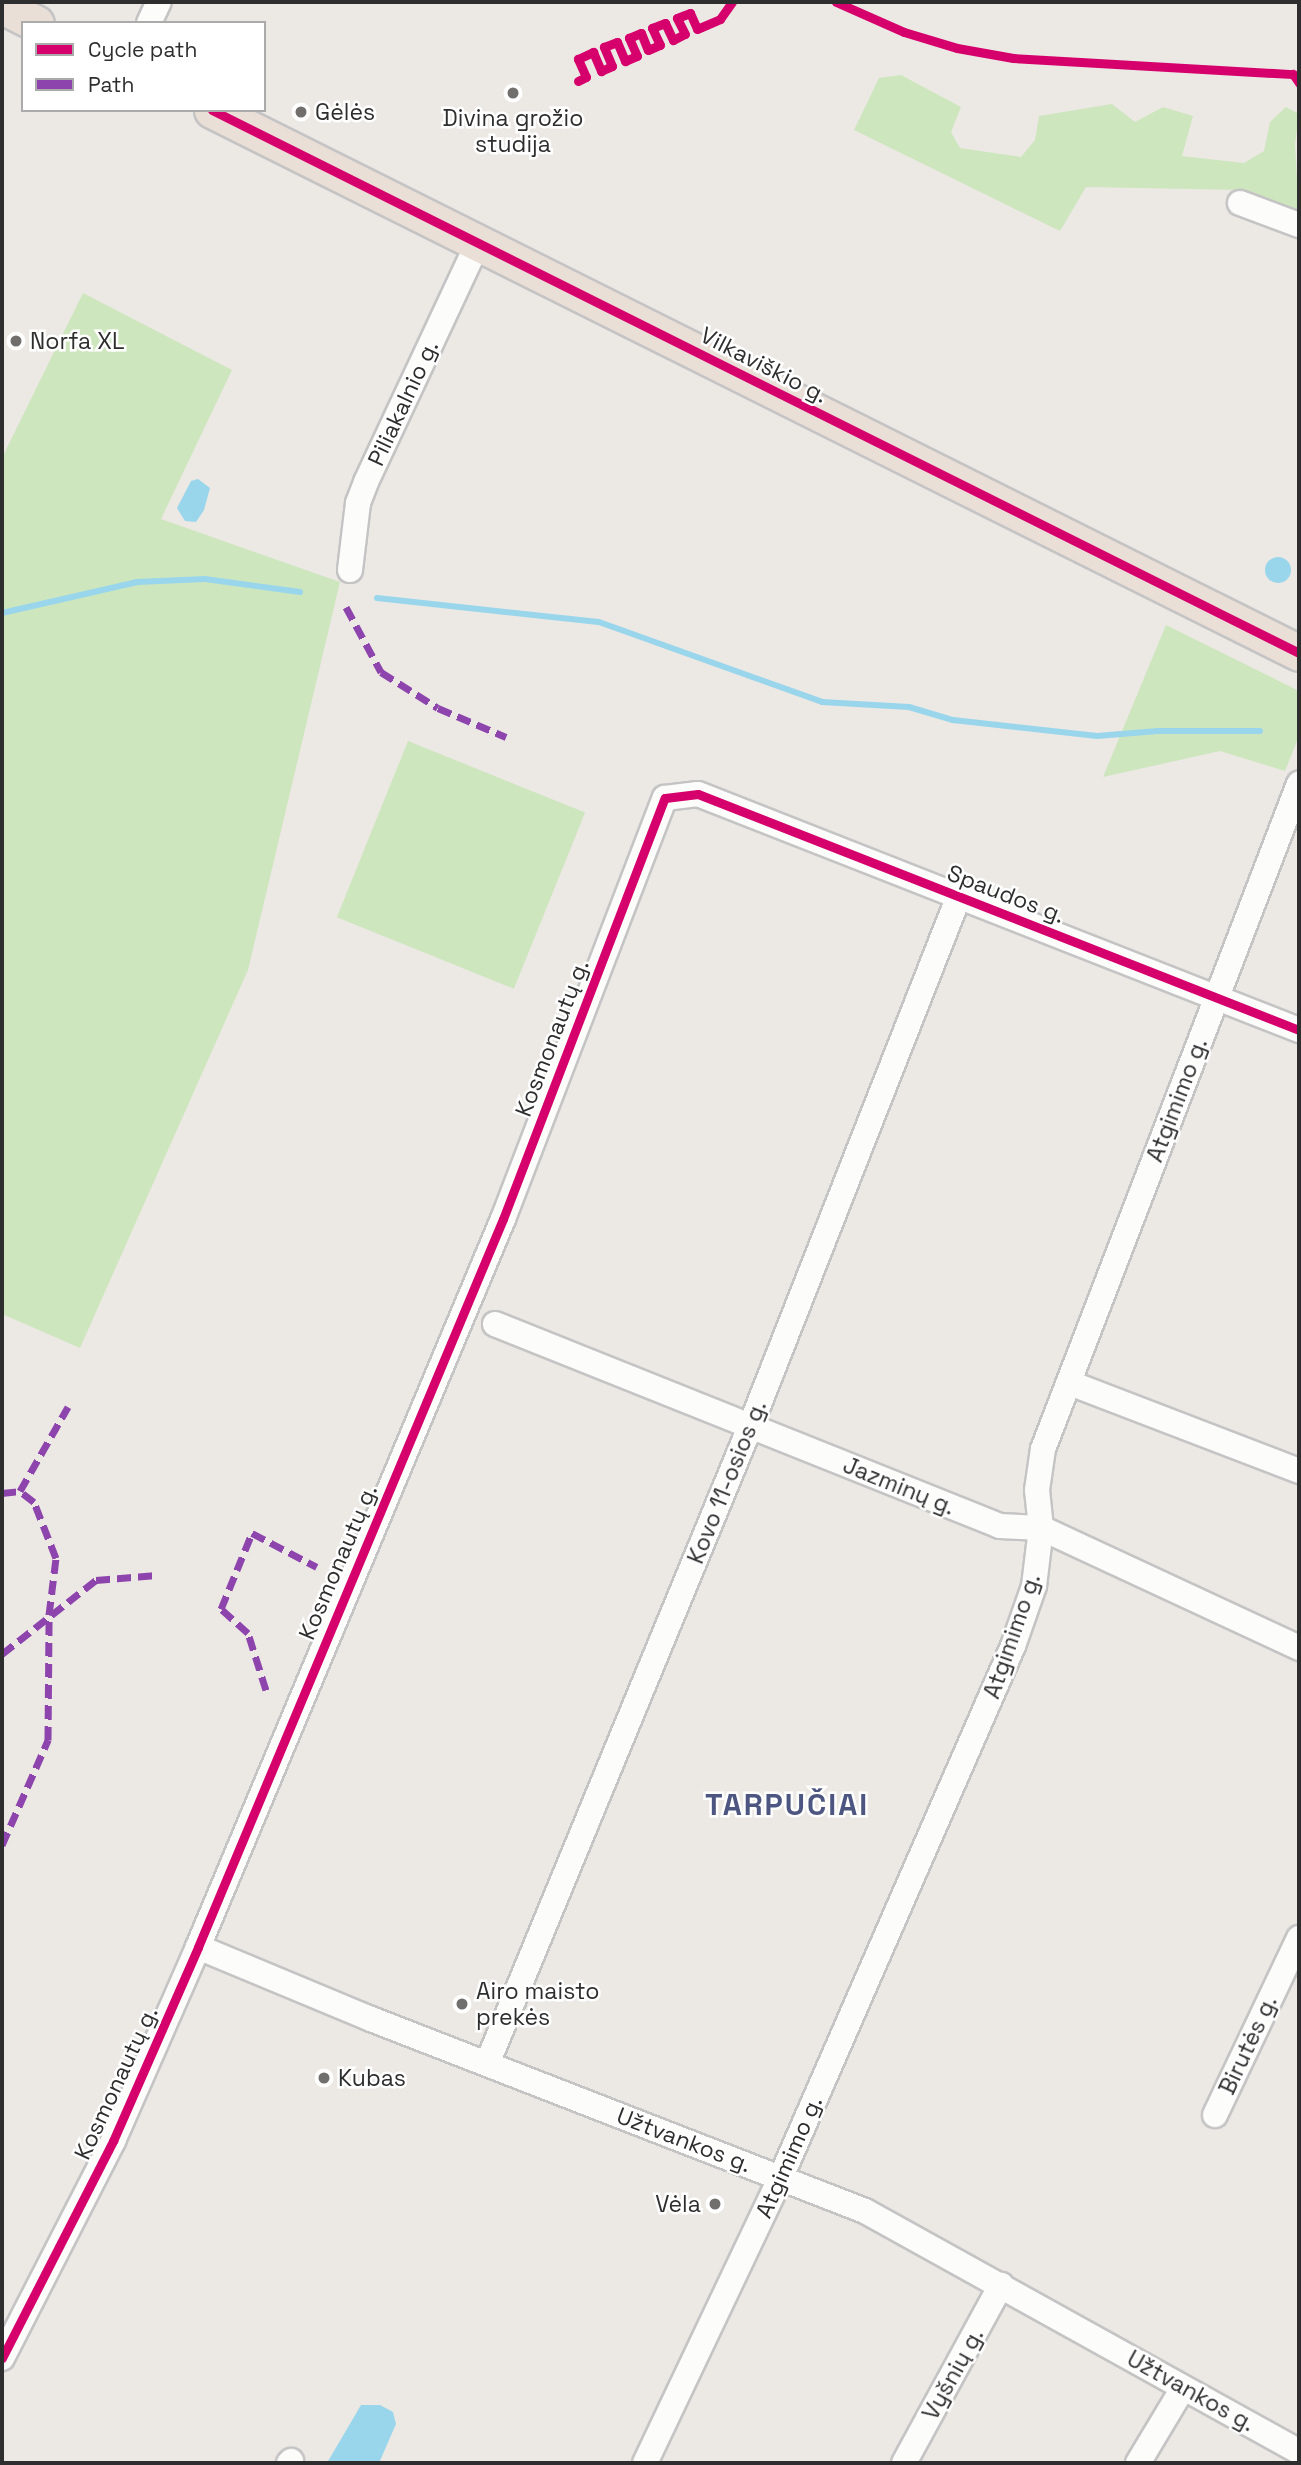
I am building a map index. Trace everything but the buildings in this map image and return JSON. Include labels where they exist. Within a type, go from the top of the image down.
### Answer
[{"type":"highway","points":[[2,6],[32,21]]},
{"type":"highway","name":"Vilkaviškio g.","points":[[216,112],[1299,653]]},
{"type":"street","points":[[150,21],[159,2]]},
{"type":"street","points":[[1240,203],[1299,225]]},
{"type":"street","name":"Piliakalnio g.","points":[[350,570],[354,528],[366,482],[478,243]]},
{"type":"street","name":"Atgimimo g.","points":[[645,2463],[781,2177],[1013,1646],[1034,1586],[1041,1528],[1037,1490],[1043,1449],[1299,784]]},
{"type":"street","name":"Spaudos g.","points":[[698,794],[1299,1030]]},
{"type":"street","name":"Kosmonautų g.","points":[[2,2358],[113,2141],[198,1947],[503,1219],[665,797],[698,794]]},
{"type":"street","name":"Kovo 11-osios g.","points":[[487,2064],[750,1427],[959,896]]},
{"type":"street","name":"Jazminų g.","points":[[495,1324],[1000,1526],[1041,1528],[1299,1648]]},
{"type":"street","points":[[1070,1383],[1299,1471]]},
{"type":"street","name":"Birutės g.","points":[[1215,2115],[1299,1938]]},
{"type":"street","name":"Užtvankos g.","points":[[198,1947],[487,2064],[865,2211],[1001,2284],[1299,2452]]},
{"type":"street","name":"Vyšnių g.","points":[[904,2463],[1001,2284]]},
{"type":"street","points":[[1138,2463],[1182,2388]]},
{"type":"green space","points":[[901,75],[961,107],[951,132],[960,148],[1021,157],[1035,140],[1039,116],[1112,104],[1135,122],[1163,107],[1193,116],[1182,156],[1244,163],[1264,151],[1270,122],[1286,107],[1299,114],[1295,144],[1299,214],[1241,190],[1086,187],[1060,231],[854,130],[879,78]]},
{"type":"green space","points":[[83,293],[232,370],[161,519],[340,582],[248,970],[80,1348],[2,1314],[2,458]]},
{"type":"green space","points":[[1166,625],[1299,691],[1299,736],[1285,771],[1220,751],[1103,777]]},
{"type":"green space","points":[[408,741],[585,813],[514,989],[337,917]]},
{"type":"water","points":[[198,479],[210,488],[204,510],[196,522],[185,521],[177,508],[191,481]]},
{"type":"water","points":[[1278,557],[1287,561],[1291,570],[1287,579],[1278,583],[1269,579],[1265,570],[1269,561]]},
{"type":"water","points":[[361,2405],[380,2405],[393,2412],[396,2424],[379,2463],[327,2463]]},
{"type":"waterway","points":[[2,613],[137,582],[205,579],[300,592]]},
{"type":"waterway","points":[[377,598],[599,622],[822,702],[909,707],[953,720],[1097,736],[1158,731],[1260,731]]},
{"type":"marked path","points":[[346,607],[381,672],[438,708],[506,737]]},
{"type":"marked path","points":[[2,1845],[48,1740],[49,1615],[56,1558],[34,1502],[20,1491],[68,1407]]},
{"type":"marked path","points":[[2,1493],[20,1491]]},
{"type":"marked path","points":[[266,1690],[248,1633],[221,1609],[252,1533],[317,1567]]},
{"type":"marked path","points":[[2,1654],[96,1580],[157,1575]]},
{"type":"cycle path","points":[[578,81],[586,77],[578,59],[593,52],[601,71],[612,66],[604,47],[617,42],[625,61],[637,56],[629,38],[641,33],[648,50],[660,45],[652,28],[665,23],[673,40],[685,34],[677,18],[690,13],[697,29],[720,19],[732,2]]},
{"type":"cycle path","points":[[836,2],[904,32],[957,48],[1013,58],[1293,74],[1299,83]]},
{"type":"cycle path","points":[[216,112],[1299,653]]},
{"type":"cycle path","points":[[2,2358],[113,2141],[198,1947],[503,1219],[665,798],[698,794],[1299,1030]]},
{"type":"place","name":"Divina grožio studija","points":[[513,93]]},
{"type":"place","name":"Gėlės","points":[[301,112]]},
{"type":"place","name":"Norfa XL","points":[[16,341]]},
{"type":"place","name":"Airo maisto prekės","points":[[462,2004]]},
{"type":"place","name":"Kubas","points":[[324,2078]]},
{"type":"place","name":"Vėla","points":[[715,2204]]},
{"type":"district","name":"TARPUČIAI","points":[[787,1805]]}]
